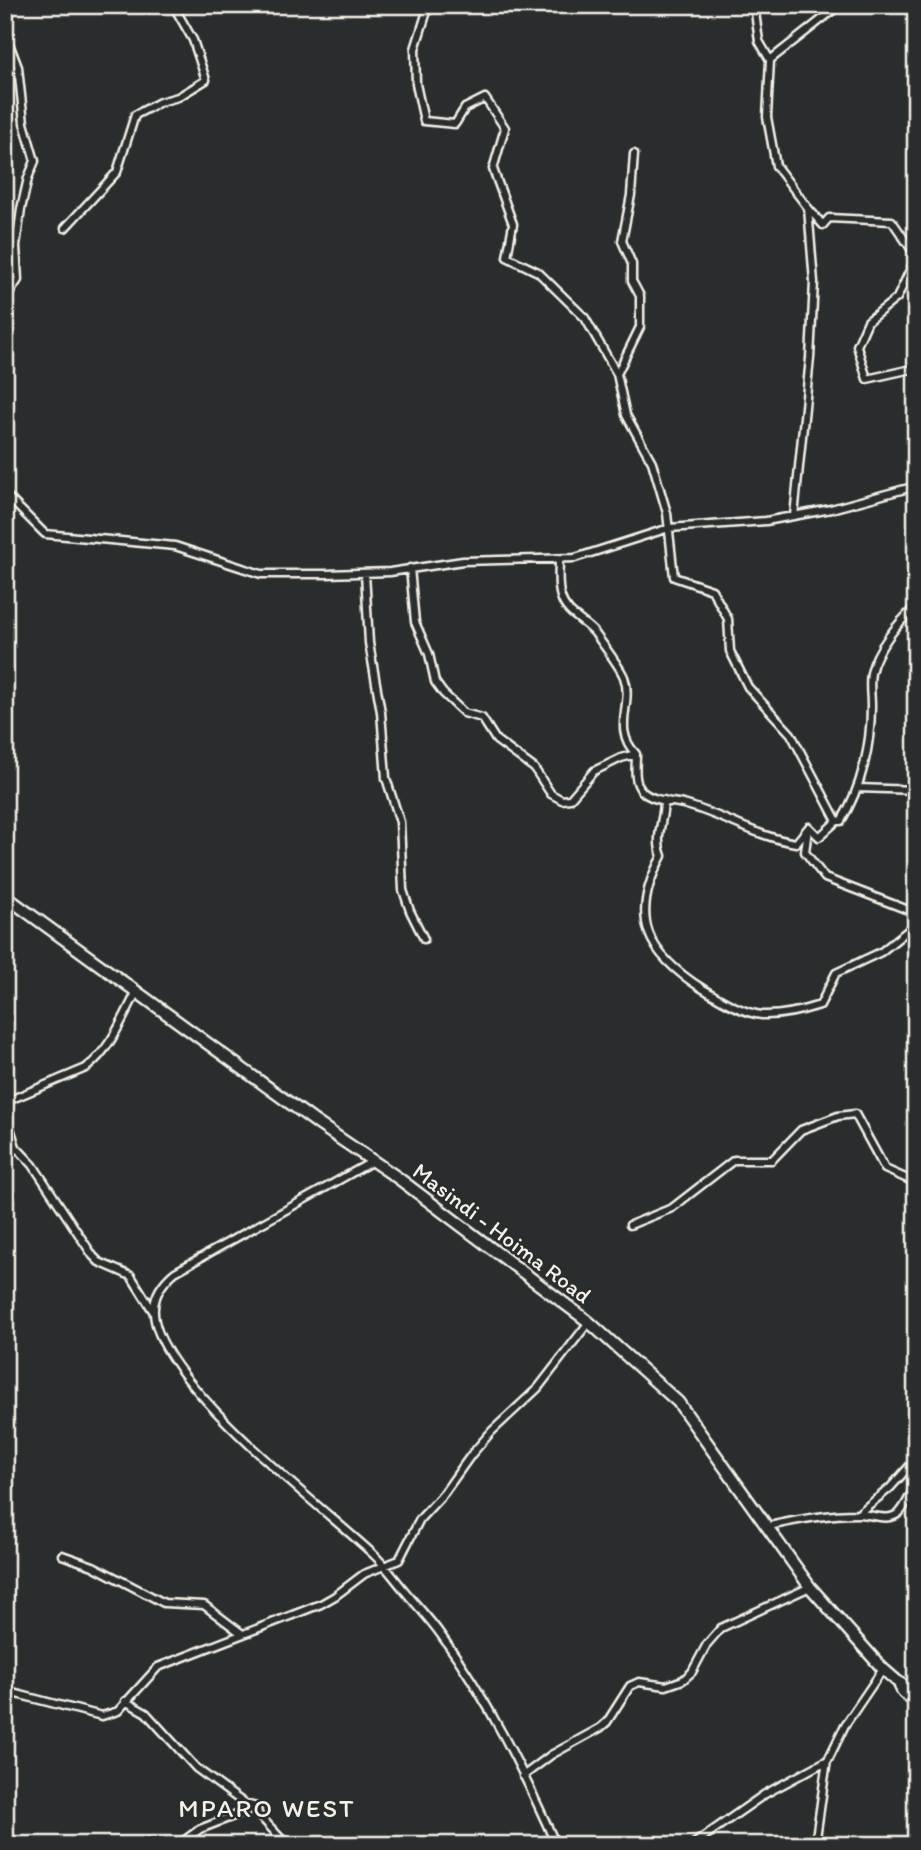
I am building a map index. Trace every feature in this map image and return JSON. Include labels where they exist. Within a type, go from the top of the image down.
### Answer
[{"type":"main road","name":"Masindi - Hoima Road","points":[[5,896],[513,1263],[589,1322],[678,1402],[810,1587],[883,1669],[916,1693]]},
{"type":"main road","name":"Masindi - Hoima Road","points":[[898,1682],[903,1692],[916,1703]]},
{"type":"street","points":[[65,228],[117,172],[135,115],[160,102],[178,97],[206,80],[194,40],[175,5]]},
{"type":"street","points":[[429,5],[415,49],[416,84],[424,121],[455,124],[466,108],[485,98],[505,128],[494,169],[513,224],[507,257],[538,272],[585,318],[617,374],[626,415],[652,462],[668,527],[674,577],[712,590],[728,619],[730,651],[748,688],[791,734],[837,821]]},
{"type":"street","points":[[754,5],[759,41],[770,60],[767,117],[776,166],[823,225],[829,218],[892,221],[916,257],[897,298],[868,321],[858,346],[867,379],[916,368]]},
{"type":"street","points":[[770,60],[836,8]]},
{"type":"street","points":[[5,33],[18,67],[24,123],[35,161],[21,209],[16,246],[18,280],[5,300]]},
{"type":"street","points":[[617,374],[640,327],[640,296],[632,281],[632,264],[622,241],[631,195],[634,153]]},
{"type":"street","points":[[794,516],[811,345],[814,282],[808,208]]},
{"type":"street","points":[[5,494],[44,534],[175,546],[261,574],[390,572],[463,561],[575,558],[668,527],[766,521],[831,509],[916,486]]},
{"type":"street","points":[[559,559],[559,587],[563,603],[593,632],[624,677],[626,744],[636,754],[635,776],[639,787],[651,797],[699,808],[777,840],[796,843],[808,827]]},
{"type":"street","points":[[410,568],[415,622],[429,654],[439,688],[464,713],[482,718],[496,740],[534,768],[551,794],[562,800],[570,799],[594,771],[636,754]]},
{"type":"street","points":[[365,573],[369,643],[381,712],[386,778],[400,822],[403,890],[424,939]]},
{"type":"street","points":[[808,827],[819,837],[837,821],[841,821],[851,805],[858,788],[869,738],[871,671],[880,649],[916,606]]},
{"type":"street","points":[[858,788],[916,790]]},
{"type":"street","points":[[664,800],[664,816],[657,843],[662,856],[651,876],[646,895],[646,928],[659,954],[683,976],[725,1002],[760,1015],[792,1014],[820,1005],[836,973],[881,952],[916,924]]},
{"type":"street","points":[[808,827],[805,852],[825,878],[916,913]]},
{"type":"street","points":[[5,1102],[86,1068],[97,1060],[106,1049],[136,993]]},
{"type":"street","points":[[630,1225],[672,1208],[734,1160],[772,1160],[802,1130],[838,1115],[855,1114],[885,1169],[912,1181],[916,1186]]},
{"type":"street","points":[[5,1122],[10,1128],[16,1147],[33,1165],[93,1255],[106,1266],[131,1276],[153,1311],[158,1330],[172,1357],[213,1410],[383,1566],[441,1634],[473,1682],[556,1845]]},
{"type":"street","points":[[153,1311],[160,1288],[182,1267],[373,1161]]},
{"type":"street","points":[[5,1691],[102,1716],[118,1711],[158,1667],[321,1604],[335,1597],[364,1574],[399,1560],[420,1519],[444,1493],[471,1455],[492,1431],[538,1388],[589,1322]]},
{"type":"street","points":[[859,1513],[890,1488],[916,1459]]},
{"type":"street","points":[[765,1527],[786,1521],[859,1513],[892,1517],[902,1510],[916,1486]]},
{"type":"street","points":[[62,1555],[93,1566],[164,1603],[204,1605],[241,1633]]},
{"type":"street","points":[[523,1776],[551,1755],[607,1722],[630,1686],[639,1682],[666,1686],[683,1680],[692,1672],[707,1644],[721,1628],[810,1587]]},
{"type":"street","points":[[814,1845],[828,1760],[845,1725],[883,1669]]},
{"type":"street","points":[[125,1701],[146,1713],[196,1768],[246,1804],[257,1807]]},
{"type":"street","points":[[692,1845],[765,1794],[828,1760]]},
{"type":"street","points":[[178,1845],[200,1829],[257,1807]]},
{"type":"street","points":[[257,1807],[258,1814],[287,1845]]},
{"type":"street","points":[[143,1845],[152,1841],[159,1845]]},
{"type":"district","name":"MPARO WEST","points":[[267,1808]]}]
